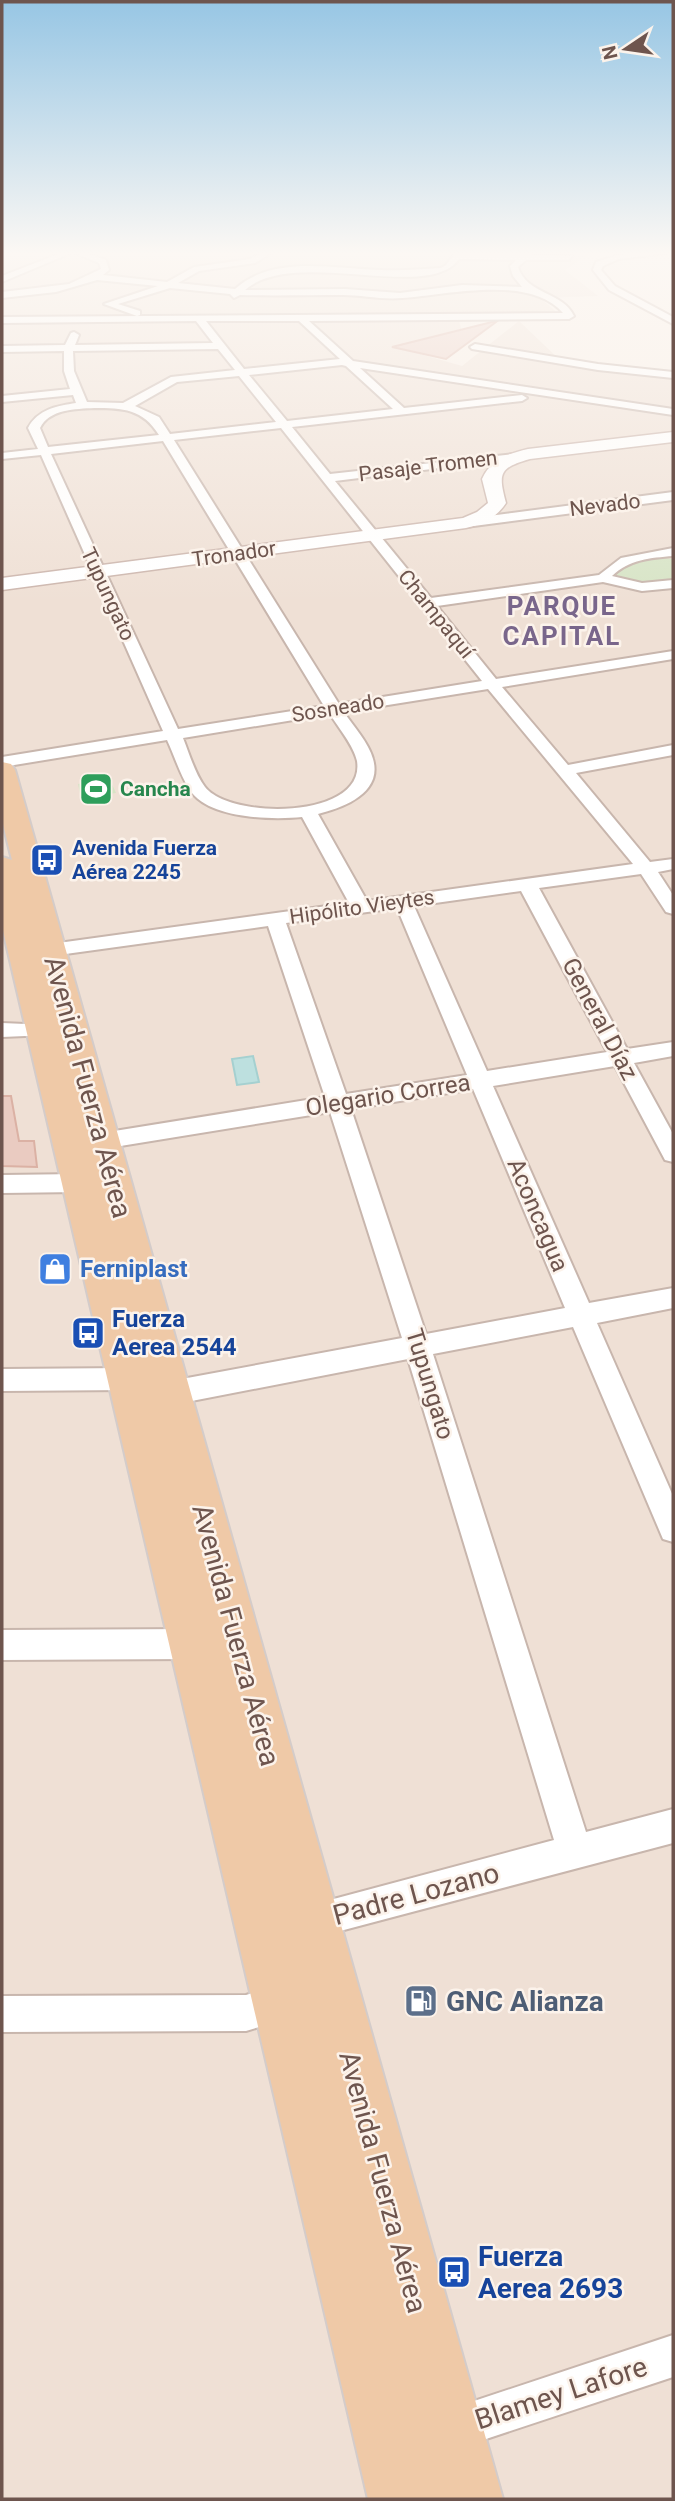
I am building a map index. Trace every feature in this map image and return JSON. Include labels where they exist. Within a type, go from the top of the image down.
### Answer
[{"type":"main road","name":"Tronador","points":[[2,584],[466,523],[479,519],[503,497],[491,479],[497,467],[528,454],[673,437]]},
{"type":"main road","name":"Avenida Fuerza Aérea","points":[[2,770],[42,1030],[403,2499]]},
{"type":"main road","name":"Avenida Fuerza Aérea","points":[[2,866],[26,918],[102,1140],[468,2499]]},
{"type":"street","points":[[70,370],[83,406],[126,407],[147,413],[167,438],[365,759],[368,769],[361,788],[310,813],[361,907]]},
{"type":"street","points":[[126,407],[175,379],[269,370]]},
{"type":"street","points":[[355,370],[401,411]]},
{"type":"street","points":[[418,370],[673,412]]},
{"type":"street","points":[[634,370],[673,375]]},
{"type":"street","name":"Champaquí","points":[[242,372],[492,684],[646,868],[673,908]]},
{"type":"street","points":[[520,388],[530,380]]},
{"type":"street","points":[[2,399],[77,391]]},
{"type":"street","points":[[2,456],[555,394]]},
{"type":"street","name":"Tupungato","points":[[83,406],[44,414],[34,423],[43,451],[198,790],[226,807],[247,812],[280,815],[310,813]]},
{"type":"street","name":"Pasaje Tromen","points":[[328,478],[528,454]]},
{"type":"street","points":[[439,464],[476,475],[503,497],[536,514]]},
{"type":"street","name":"Nevado","points":[[536,514],[673,496]]},
{"type":"street","name":"Tronador","points":[[466,523],[536,514]]},
{"type":"street","points":[[603,579],[612,566],[622,561],[673,552]]},
{"type":"street","points":[[428,603],[603,579],[642,587],[673,584]]},
{"type":"street","name":"Sosneado","points":[[2,762],[673,655]]},
{"type":"street","points":[[566,770],[673,750]]},
{"type":"street","name":"Hipólito Vieytes","points":[[26,918],[275,919],[673,864]]},
{"type":"street","name":"General Díaz","points":[[527,884],[673,1153]]},
{"type":"street","name":"Aconcagua","points":[[403,901],[673,1529]]},
{"type":"street","name":"Tupungato","points":[[275,919],[340,1103],[419,1346],[575,1852]]},
{"type":"street","points":[[2,1030],[42,1030]]},
{"type":"street","name":"Olegario Correa","points":[[102,1140],[673,1049]]},
{"type":"street","points":[[2,1184],[80,1184]]},
{"type":"street","points":[[171,1393],[673,1298]]},
{"type":"street","points":[[2,1380],[128,1379]]},
{"type":"street","points":[[2,1645],[193,1644]]},
{"type":"street","name":"Padre Lozano","points":[[282,2003],[313,1921],[673,1826]]},
{"type":"street","points":[[2,2014],[246,2014],[282,2003]]},
{"type":"street","name":"Blamey Lafore","points":[[450,2430],[673,2356]]},
{"type":"shaded area","points":[[2,370],[616,370],[673,377],[673,2499],[2,2499]]},
{"type":"green space","points":[[673,559],[673,579],[644,584],[613,576],[628,563]]},
{"type":"green space","name":"Cancha","points":[[109,778],[116,793],[81,798],[78,784]]},
{"type":"water","points":[[253,1056],[259,1082],[237,1085],[232,1059]]},
{"type":"building","points":[[2,1096],[11,1096],[19,1141],[34,1141],[37,1167],[2,1166]]},
{"type":"place","name":"Cancha","points":[[96,789]]},
{"type":"place","name":"Avenida Fuerza Aérea 2245","points":[[47,860]]},
{"type":"place","name":"Ferniplast","points":[[55,1269]]},
{"type":"place","name":"Fuerza Aerea 2544","points":[[88,1333]]},
{"type":"place","name":"GNC Alianza","points":[[421,2001]]},
{"type":"place","name":"Fuerza Aerea 2693","points":[[454,2272]]},
{"type":"district","name":"PARQUE CAPITAL","points":[[562,621]]}]
